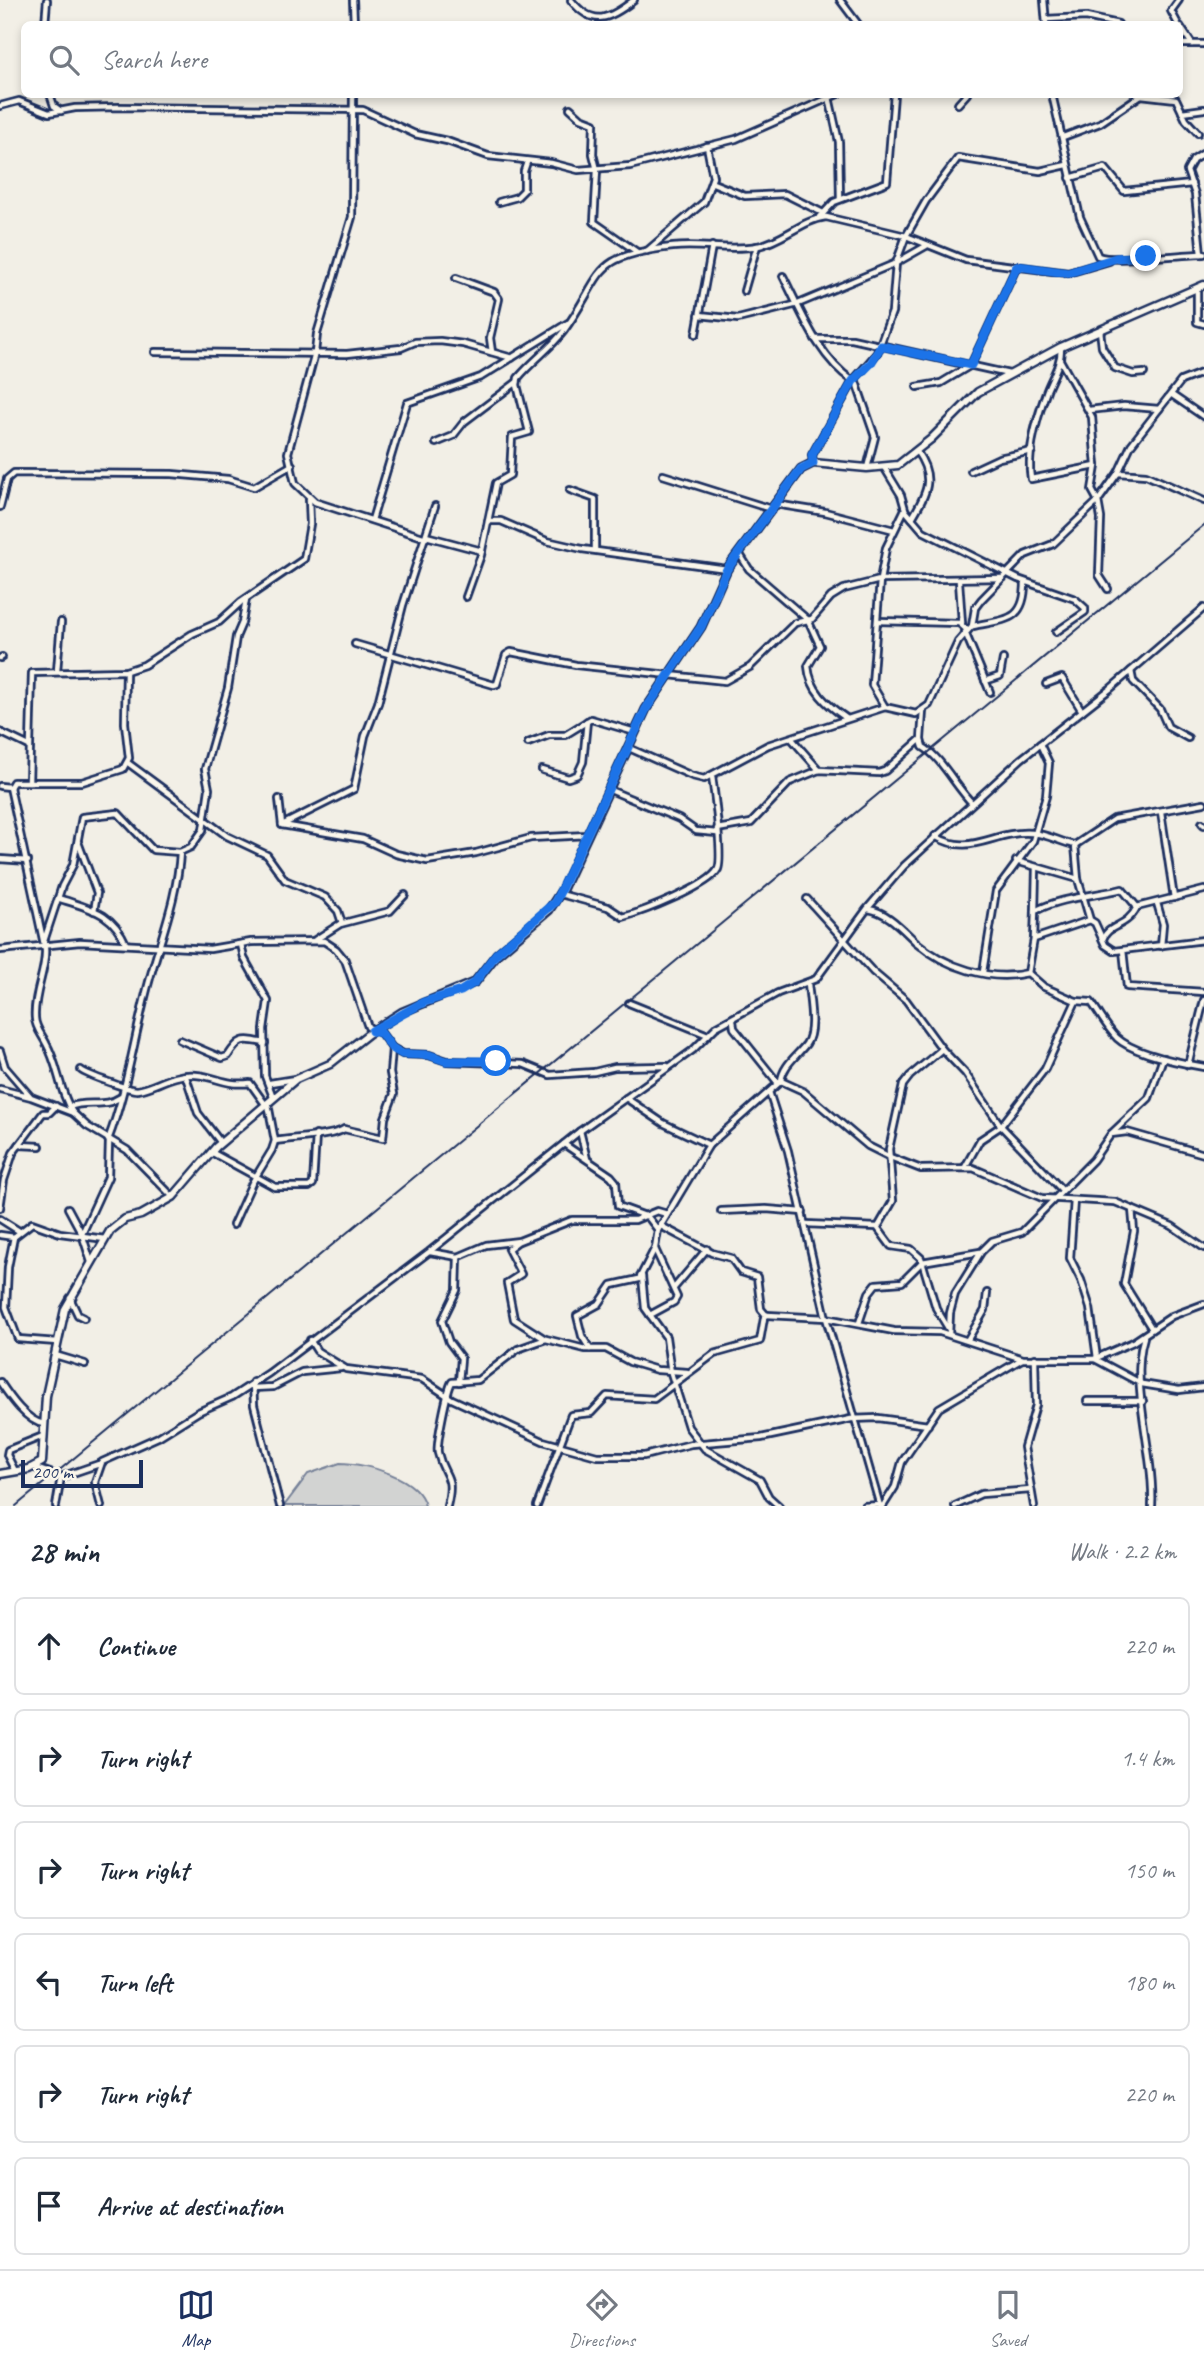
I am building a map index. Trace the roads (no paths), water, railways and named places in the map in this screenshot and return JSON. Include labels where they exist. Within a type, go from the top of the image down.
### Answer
[{"type":"street","points":[[45,21],[47,0]]},
{"type":"street","points":[[353,0],[354,21]]},
{"type":"street","points":[[571,0],[587,17],[596,19],[614,13],[635,0]]},
{"type":"street","points":[[840,0],[856,21]]},
{"type":"street","points":[[1044,0],[1046,21]]},
{"type":"street","points":[[1177,21],[1171,11],[1172,5],[1179,0]]},
{"type":"street","points":[[1054,21],[1086,17],[1104,21]]},
{"type":"street","points":[[1183,30],[1193,44]]},
{"type":"street","points":[[1183,44],[1204,44]]},
{"type":"street","points":[[51,98],[54,106],[62,111]]},
{"type":"street","points":[[353,98],[352,218],[317,334],[315,354],[288,453],[295,483],[309,499],[426,537],[482,551]]},
{"type":"street","points":[[0,106],[19,101],[46,113],[119,107],[353,109],[368,111],[415,134],[447,141],[488,156],[551,163],[568,169],[597,170],[630,166],[666,154],[736,139],[827,98]]},
{"type":"street","points":[[829,98],[839,142],[840,199]]},
{"type":"street","points":[[436,443],[453,436],[464,422],[517,382],[570,322],[602,268],[616,258],[646,251],[757,246],[786,236],[821,215],[840,199],[887,182],[894,98]]},
{"type":"street","points":[[958,104],[963,98]]},
{"type":"street","points":[[1053,98],[1085,233],[1098,256],[1109,261]]},
{"type":"street","points":[[1063,137],[1100,123],[1137,98]]},
{"type":"street","points":[[1167,98],[1176,99],[1182,112],[1198,132]]},
{"type":"street","points":[[570,108],[581,118],[594,123],[593,154],[597,170],[594,222],[638,253]]},
{"type":"street","points":[[1182,112],[1204,108]]},
{"type":"street","points":[[646,251],[697,211],[713,183],[707,146]]},
{"type":"street","points":[[713,183],[744,196],[785,194],[821,215],[906,236],[966,260],[1068,273],[1109,261],[1146,256],[1203,254],[1188,167],[1204,153]]},
{"type":"street","points":[[813,463],[812,455],[854,380],[871,363],[881,346],[892,312],[896,263],[906,236],[958,158],[1040,171],[1067,166]]},
{"type":"street","points":[[499,202],[517,197],[524,190],[527,162]]},
{"type":"street","points":[[1070,178],[1105,168],[1124,191],[1192,184]]},
{"type":"street","points":[[699,315],[738,319],[798,304],[896,263],[927,245]]},
{"type":"street","points":[[696,334],[712,246]]},
{"type":"street","points":[[744,291],[757,246]]},
{"type":"street","points":[[917,387],[941,383],[971,365],[1017,266]]},
{"type":"street","points":[[783,276],[815,339],[836,369],[854,380],[875,437],[867,468]]},
{"type":"street","points":[[456,278],[494,292],[499,299],[489,342],[492,353]]},
{"type":"street","points":[[0,1474],[33,1467],[42,1462],[46,1396],[70,1297],[105,1239],[119,1222],[173,1197],[220,1143],[296,1079],[330,1064],[372,1031],[413,1007],[461,991],[475,982],[496,954],[539,920],[560,894],[646,709],[705,620],[727,569],[801,469],[813,463],[867,468],[898,466],[917,452],[972,396],[1061,347],[1200,287],[1197,322],[1204,324]]},
{"type":"street","points":[[372,520],[407,403],[481,377],[570,322]]},
{"type":"street","points":[[1100,330],[1102,347],[1115,368],[1123,372],[1144,373]]},
{"type":"street","points":[[815,339],[845,338],[1010,374]]},
{"type":"street","points":[[155,352],[347,354],[401,348],[415,342],[440,341],[463,344],[512,358]]},
{"type":"street","points":[[1061,347],[1060,360],[1046,394],[1032,450],[1030,472],[1033,480],[1096,466]]},
{"type":"street","points":[[1060,360],[1089,410],[1096,466],[1092,490],[1098,501],[1102,547],[1099,575],[1108,589]]},
{"type":"street","points":[[972,626],[977,605],[1025,555],[1053,544],[1098,501],[1118,473],[1131,445],[1160,409],[1187,377],[1204,372]]},
{"type":"street","points":[[466,597],[482,551],[496,483],[510,475],[512,437],[529,432],[517,382]]},
{"type":"street","points":[[1172,395],[1204,417]]},
{"type":"street","points":[[1089,410],[1124,407],[1160,409]]},
{"type":"street","points":[[971,471],[999,458],[1032,450]]},
{"type":"street","points":[[663,475],[773,506],[825,512],[896,528],[911,517],[929,485],[927,469],[917,452]]},
{"type":"street","points":[[0,507],[7,479],[14,473],[172,474],[228,479],[254,487],[292,465]]},
{"type":"street","points":[[884,467],[901,495],[905,509],[923,531],[1025,582],[1075,599],[1085,608],[1086,612],[1056,632]]},
{"type":"street","points":[[1118,473],[1146,475],[1204,501]]},
{"type":"street","points":[[570,490],[595,499],[595,550]]},
{"type":"street","points":[[29,782],[31,675],[57,671],[126,671],[144,665],[192,634],[219,622],[246,599],[304,559],[310,524],[309,499]]},
{"type":"street","points":[[282,825],[354,789],[365,736],[378,703],[389,655],[435,506]]},
{"type":"street","points":[[905,509],[886,548],[880,580],[872,685],[875,695],[885,707],[905,713],[923,711]]},
{"type":"street","points":[[488,521],[501,521],[547,541],[727,569]]},
{"type":"street","points":[[739,554],[749,569],[808,620],[820,646],[808,666],[810,681],[821,696],[847,719]]},
{"type":"street","points":[[355,643],[494,685],[497,684],[506,655],[511,652],[576,666],[714,681],[732,679],[759,660],[795,624],[816,616],[839,592],[880,580],[959,581],[1004,578]]},
{"type":"street","points":[[959,581],[962,623],[989,692]]},
{"type":"street","points":[[972,803],[951,780],[934,753],[923,747],[923,711],[935,697],[966,631],[972,626],[1015,616],[1023,606],[1025,582]]},
{"type":"street","points":[[44,943],[58,898],[73,865],[82,817],[114,812],[129,822],[153,850],[180,852],[196,841],[205,820],[209,789],[205,769],[228,688],[236,637],[242,623],[246,599]]},
{"type":"street","points":[[33,1467],[61,1478],[100,1464],[158,1437],[253,1385],[429,1252],[580,1131],[723,1024],[778,993],[816,979],[867,909],[935,836],[1040,744],[1204,608]]},
{"type":"street","points":[[878,621],[962,623]]},
{"type":"street","points":[[57,671],[61,622]]},
{"type":"street","points":[[985,681],[1000,676],[1003,659]]},
{"type":"street","points":[[1131,670],[1132,681],[1160,709],[1168,727],[1188,738]]},
{"type":"street","points":[[126,671],[128,763]]},
{"type":"street","points":[[1046,684],[1062,678],[1082,711]]},
{"type":"street","points":[[629,748],[698,779],[712,776],[754,751],[885,707]]},
{"type":"street","points":[[528,743],[549,735],[565,735],[587,720],[596,719],[635,732]]},
{"type":"street","points":[[541,770],[568,778],[578,775],[583,762],[587,720]]},
{"type":"street","points":[[0,732],[29,746]]},
{"type":"street","points":[[791,738],[819,770]]},
{"type":"street","points":[[610,790],[679,819],[696,831],[717,831],[751,823],[790,782],[819,770],[879,774],[921,739]]},
{"type":"street","points":[[983,972],[996,891],[1033,841],[1035,833],[1050,770],[1040,744]]},
{"type":"street","points":[[128,763],[227,835],[267,855],[280,873],[294,885],[325,897],[338,911],[342,923]]},
{"type":"street","points":[[74,1114],[69,1107],[51,1051],[35,1023],[38,979],[46,959],[28,861],[10,787],[13,782],[82,782],[116,772],[128,763]]},
{"type":"street","points":[[560,894],[608,906],[623,917],[694,891],[718,870],[712,776]]},
{"type":"street","points":[[0,786],[10,787]]},
{"type":"street","points":[[279,799],[282,825]]},
{"type":"street","points":[[1075,845],[1108,821],[1204,803]]},
{"type":"street","points":[[1161,813],[1174,898]]},
{"type":"street","points":[[282,825],[363,839],[396,855],[427,861],[476,853],[531,838],[588,835]]},
{"type":"street","points":[[935,836],[951,846],[964,847],[991,838],[1035,833],[1075,845]]},
{"type":"street","points":[[78,842],[97,893],[94,911]]},
{"type":"street","points":[[1075,845],[1077,879],[1090,920],[1095,923],[1111,950],[1204,940]]},
{"type":"street","points":[[82,1236],[108,1177],[109,1141],[168,922],[180,852]]},
{"type":"street","points":[[0,859],[28,861]]},
{"type":"street","points":[[1016,861],[1077,879]]},
{"type":"street","points":[[1028,974],[1034,939],[1036,868]]},
{"type":"street","points":[[1035,911],[1053,902],[1082,896],[1102,896],[1122,889],[1137,907]]},
{"type":"street","points":[[1137,907],[1204,890]]},
{"type":"street","points":[[314,940],[342,923],[390,911],[405,895]]},
{"type":"street","points":[[878,896],[881,913]]},
{"type":"street","points":[[58,898],[94,911],[116,924],[126,944]]},
{"type":"street","points":[[807,899],[873,972],[906,1000],[942,1049],[965,1073],[1001,1126],[1062,1190]]},
{"type":"street","points":[[1157,903],[1163,924],[1161,946]]},
{"type":"street","points":[[1103,940],[1108,930],[1130,920],[1137,907]]},
{"type":"street","points":[[867,909],[881,913],[944,962],[983,972],[1028,974],[1044,987],[1076,1001],[1091,1002],[1122,1042],[1163,1058],[1204,1067]]},
{"type":"street","points":[[1034,939],[1090,920]]},
{"type":"street","points":[[0,950],[44,943],[80,942],[210,949],[241,944],[314,940],[331,945],[345,960],[360,1012],[372,1031],[381,1033],[392,1048],[402,1054],[429,1055],[446,1061],[523,1064],[550,1075],[594,1072],[615,1067],[668,1066]]},
{"type":"street","points":[[233,1225],[256,1176],[271,1154],[275,1141],[268,1101],[270,1083],[265,1076],[268,1001],[244,958],[241,944]]},
{"type":"street","points":[[1123,950],[1127,987],[1204,992]]},
{"type":"street","points":[[590,1349],[582,1336],[577,1316],[599,1304],[612,1285],[637,1280],[642,1275],[655,1248],[659,1228],[709,1145],[780,1082],[785,1070],[808,1041],[808,983]]},
{"type":"street","points":[[1188,1065],[1204,1000]]},
{"type":"street","points":[[965,1167],[980,1140],[1001,1126],[1045,1069],[1076,1001]]},
{"type":"street","points":[[629,1003],[709,1035]]},
{"type":"street","points":[[733,1020],[734,1028]]},
{"type":"street","points":[[723,1024],[734,1028],[780,1082],[803,1091],[868,1146],[890,1157],[921,1168],[965,1167],[990,1174],[1029,1194],[1051,1199],[1111,1201],[1172,1226],[1204,1248]]},
{"type":"street","points":[[180,1040],[222,1058],[228,1056],[234,1045],[241,1040],[265,1042]]},
{"type":"street","points":[[275,1141],[336,1135],[344,1129],[384,1137],[385,1118],[394,1094],[390,1073],[392,1048]]},
{"type":"street","points":[[805,1224],[877,1227],[883,1223],[893,1201],[890,1157],[905,1081],[942,1049]]},
{"type":"street","points":[[0,1051],[5,1067],[31,1097]]},
{"type":"street","points":[[949,1331],[956,1294],[981,1252],[992,1241],[1022,1232],[1051,1199],[1093,1160],[1111,1134],[1130,1119],[1149,1098],[1163,1058]]},
{"type":"street","points":[[81,1070],[95,1079],[137,1090],[163,1079],[198,1075],[231,1085],[250,1083],[268,1101]]},
{"type":"street","points":[[185,1077],[189,1081],[198,1113],[220,1143]]},
{"type":"street","points":[[270,1083],[296,1079]]},
{"type":"street","points":[[0,1089],[56,1105],[74,1114],[109,1141],[127,1150],[173,1197]]},
{"type":"street","points":[[769,1092],[803,1212],[826,1318],[881,1506]]},
{"type":"street","points":[[69,1107],[84,1102],[103,1105],[122,1096]]},
{"type":"street","points":[[626,1098],[663,1123],[709,1145]]},
{"type":"street","points":[[0,1208],[4,1180],[13,1153],[43,1113],[50,1113],[56,1105]]},
{"type":"street","points":[[1127,1132],[1130,1119]]},
{"type":"street","points":[[580,1131],[587,1159]]},
{"type":"street","points":[[1111,1134],[1127,1132],[1204,1154]]},
{"type":"street","points":[[211,1152],[278,1187],[312,1186],[316,1135]]},
{"type":"street","points":[[564,1144],[615,1181],[618,1206],[643,1215],[659,1228],[731,1258],[741,1272],[757,1277],[761,1309],[767,1315],[859,1322],[894,1331],[949,1331],[1001,1354],[1023,1359],[1096,1359],[1144,1335],[1172,1316],[1204,1304]]},
{"type":"street","points":[[19,1145],[40,1146]]},
{"type":"street","points":[[1074,1200],[1070,1258],[1082,1280],[1090,1308],[1096,1359]]},
{"type":"street","points":[[68,1208],[92,1263]]},
{"type":"street","points":[[1132,1209],[1134,1231],[1124,1284],[1152,1329]]},
{"type":"street","points":[[721,1210],[803,1212]]},
{"type":"street","points":[[667,1214],[657,1211],[635,1220],[572,1220],[519,1241],[508,1249],[521,1274],[508,1283],[513,1314],[519,1325],[546,1339],[590,1349],[606,1349],[637,1365],[671,1373],[687,1372]]},
{"type":"street","points":[[0,1219],[19,1231]]},
{"type":"street","points":[[57,1342],[18,1339],[6,1307],[13,1237],[34,1223],[82,1236],[105,1239]]},
{"type":"street","points":[[877,1227],[889,1244],[911,1249],[922,1262],[936,1308],[949,1331]]},
{"type":"street","points":[[0,1235],[13,1237]]},
{"type":"street","points":[[429,1252],[458,1257],[486,1245],[519,1241]]},
{"type":"street","points":[[650,1315],[676,1301],[674,1288],[655,1248]]},
{"type":"street","points":[[674,1288],[707,1249]]},
{"type":"street","points":[[859,1322],[873,1286],[902,1282],[922,1262],[981,1252]]},
{"type":"street","points":[[458,1257],[457,1290],[442,1321],[449,1342],[461,1358],[459,1382]]},
{"type":"street","points":[[642,1275],[644,1305],[669,1343],[671,1373],[694,1437],[714,1456],[760,1480],[769,1497],[779,1506]]},
{"type":"street","points":[[968,1339],[985,1310],[987,1293]]},
{"type":"street","points":[[70,1297],[78,1315],[84,1318]]},
{"type":"street","points":[[537,1506],[571,1415],[591,1413],[607,1396],[651,1400],[713,1354],[760,1341],[764,1318],[767,1315]]},
{"type":"street","points":[[1144,1335],[1141,1353],[1142,1384],[1153,1476],[1152,1506]]},
{"type":"street","points":[[447,1506],[451,1483],[437,1447],[446,1396],[452,1382],[478,1380],[518,1349],[546,1339]]},
{"type":"street","points":[[310,1340],[317,1350],[342,1367]]},
{"type":"street","points":[[54,1355],[85,1364]]},
{"type":"street","points":[[1034,1506],[1024,1447],[1037,1396],[1035,1358]]},
{"type":"street","points":[[881,1506],[895,1487],[902,1462],[939,1408],[1023,1359]]},
{"type":"street","points":[[1096,1359],[1142,1384],[1179,1390],[1204,1387]]},
{"type":"street","points":[[253,1385],[273,1387],[302,1372],[342,1367],[422,1379],[446,1396],[543,1441],[597,1456],[634,1457],[702,1442],[761,1438],[854,1419],[878,1418],[928,1425]]},
{"type":"street","points":[[0,1382],[13,1400],[37,1423],[44,1424]]},
{"type":"street","points":[[253,1385],[254,1405],[280,1506]]},
{"type":"street","points":[[1087,1401],[1143,1401]]},
{"type":"street","points":[[15,1471],[7,1455],[8,1450],[44,1436]]},
{"type":"street","points":[[691,1444],[694,1437]]},
{"type":"street","points":[[100,1464],[95,1482],[101,1506]]},
{"type":"street","points":[[56,1506],[61,1478]]},
{"type":"street","points":[[956,1506],[981,1494],[1031,1490]]},
{"type":"street","points":[[94,1506],[98,1499]]},
{"type":"street","points":[[864,1506],[881,1506]]},
{"type":"railway","points":[[16,1506],[1204,525]]}]
